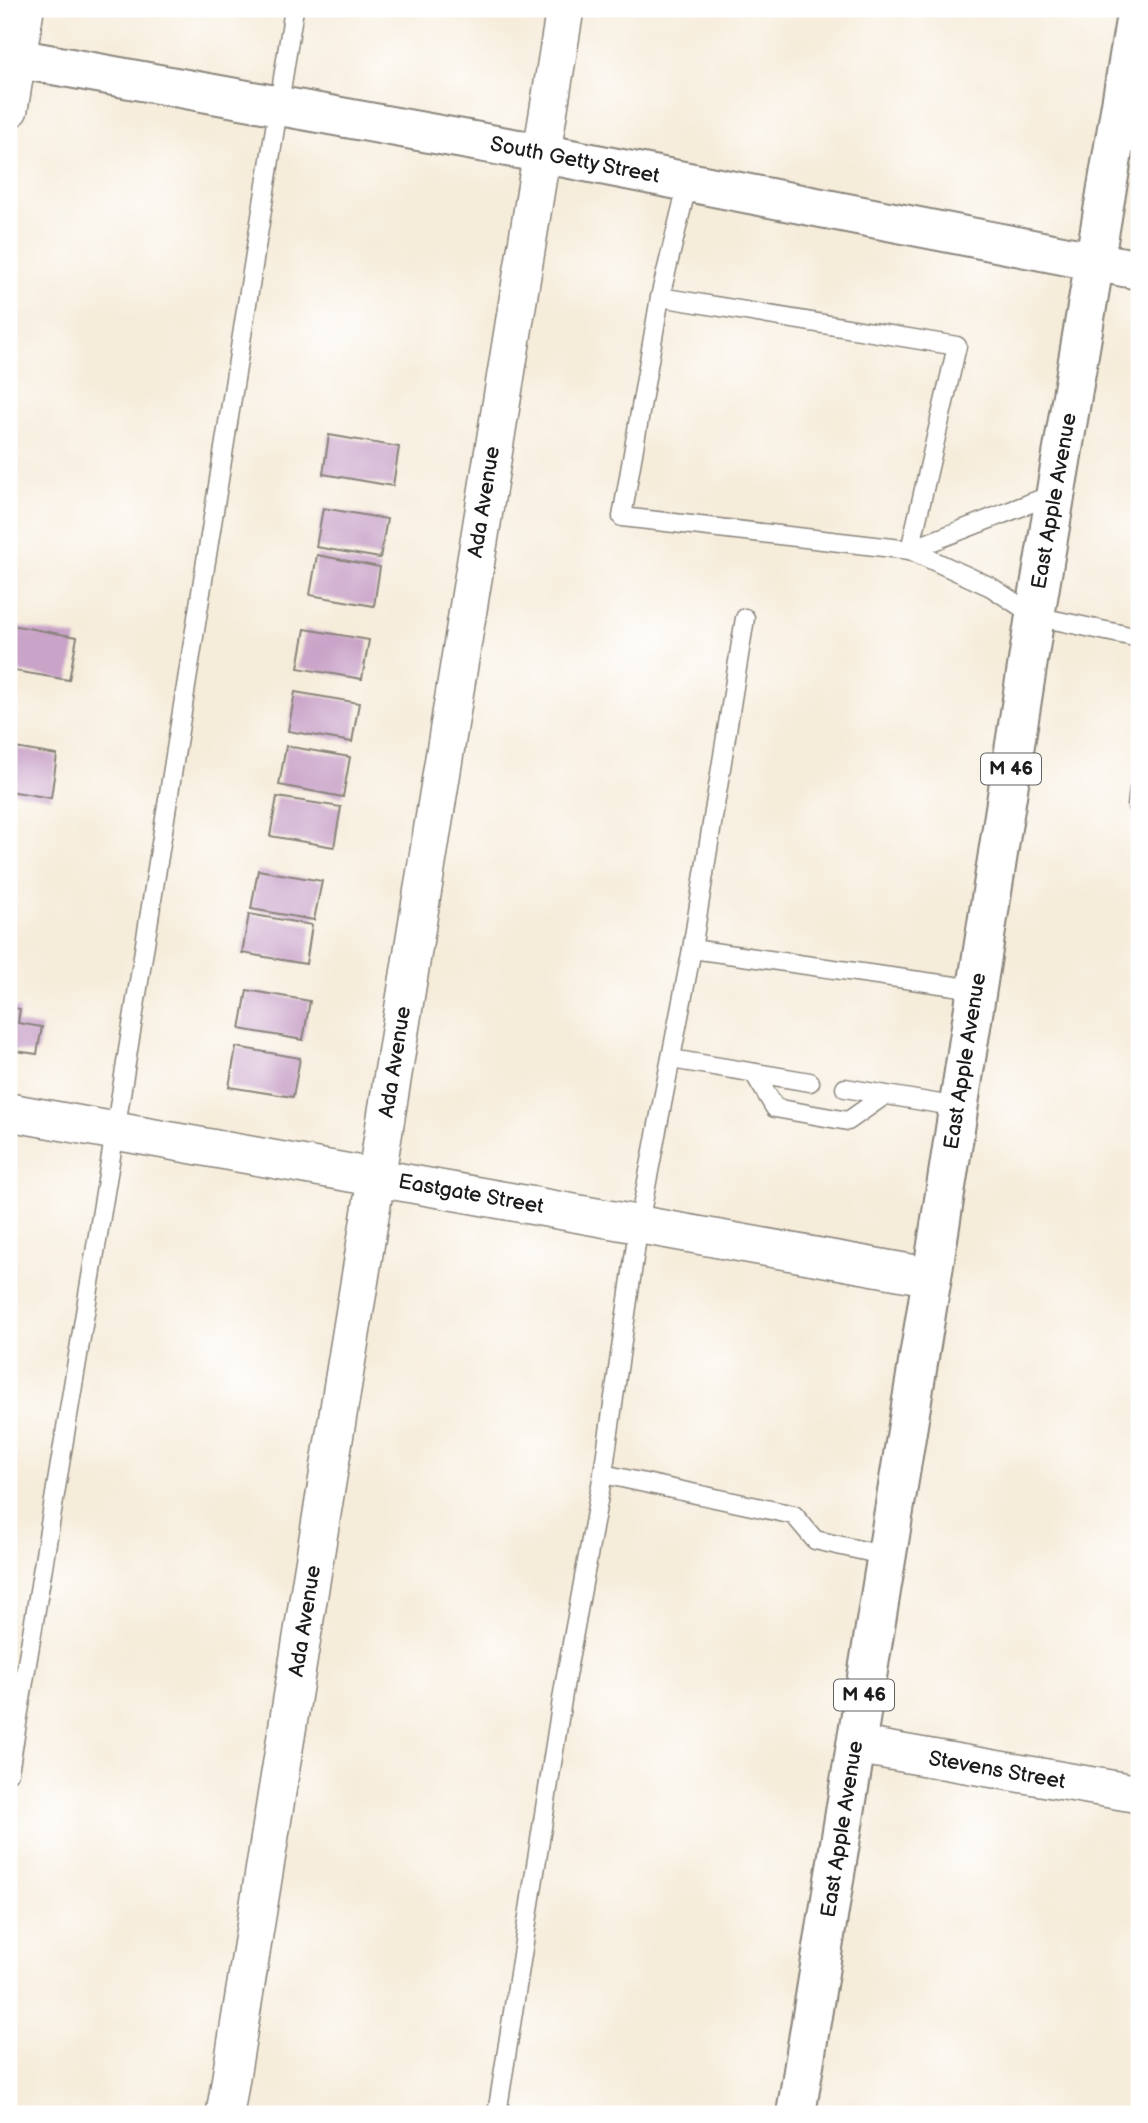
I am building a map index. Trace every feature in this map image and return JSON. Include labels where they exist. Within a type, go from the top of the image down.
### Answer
[{"type":"main road","name":"East Apple Avenue","points":[[796,2114],[932,1277],[1034,616],[1137,9]]},
{"type":"main road","name":"South Getty Street","points":[[13,58],[540,153],[1139,270]]},
{"type":"street","points":[[9,109],[13,58],[25,9]]},
{"type":"street","name":"Ada Avenue","points":[[225,2114],[565,9]]},
{"type":"street","name":"Eastgate Street","points":[[9,1112],[932,1277]]},
{"type":"street","name":"Stevens Street","points":[[856,1745],[1139,1794]]},
{"type":"lane","points":[[9,1772],[115,1132],[295,9]]},
{"type":"lane","points":[[688,182],[660,297],[622,517],[910,550],[991,587],[1034,616],[1139,638]]},
{"type":"lane","points":[[660,297],[957,346],[910,550]]},
{"type":"lane","points":[[910,550],[1054,494]]},
{"type":"lane","points":[[497,2114],[565,1687],[603,1474],[639,1223],[692,949],[745,618]]},
{"type":"lane","points":[[692,949],[976,989]]},
{"type":"lane","points":[[671,1059],[810,1082]]},
{"type":"lane","points":[[754,1073],[775,1108],[848,1121],[885,1095]]},
{"type":"lane","points":[[845,1088],[958,1107]]},
{"type":"lane","points":[[603,1474],[794,1516],[815,1540],[887,1556]]},
{"type":"building","points":[[329,435],[399,447],[393,486],[323,474]]},
{"type":"building","points":[[323,508],[387,519],[380,558],[316,547]]},
{"type":"building","points":[[317,555],[380,567],[374,606],[310,595]]},
{"type":"building","points":[[11,625],[77,637],[69,680],[9,670]]},
{"type":"building","points":[[305,629],[369,640],[362,679],[298,668]]},
{"type":"building","points":[[295,692],[359,703],[352,742],[288,731]]},
{"type":"building","points":[[286,746],[350,757],[343,797],[279,785]]},
{"type":"building","points":[[9,747],[57,755],[51,798],[9,791]]},
{"type":"building","points":[[277,797],[341,807],[334,847],[270,836]]},
{"type":"building","points":[[258,870],[322,881],[314,920],[251,909]]},
{"type":"building","points":[[249,914],[312,925],[306,964],[242,953]]},
{"type":"building","points":[[247,990],[310,1001],[303,1040],[240,1029]]},
{"type":"building","points":[[9,1007],[20,1009],[18,1023],[42,1027],[37,1054],[9,1050]]},
{"type":"building","points":[[236,1047],[300,1058],[293,1097],[229,1087]]}]
